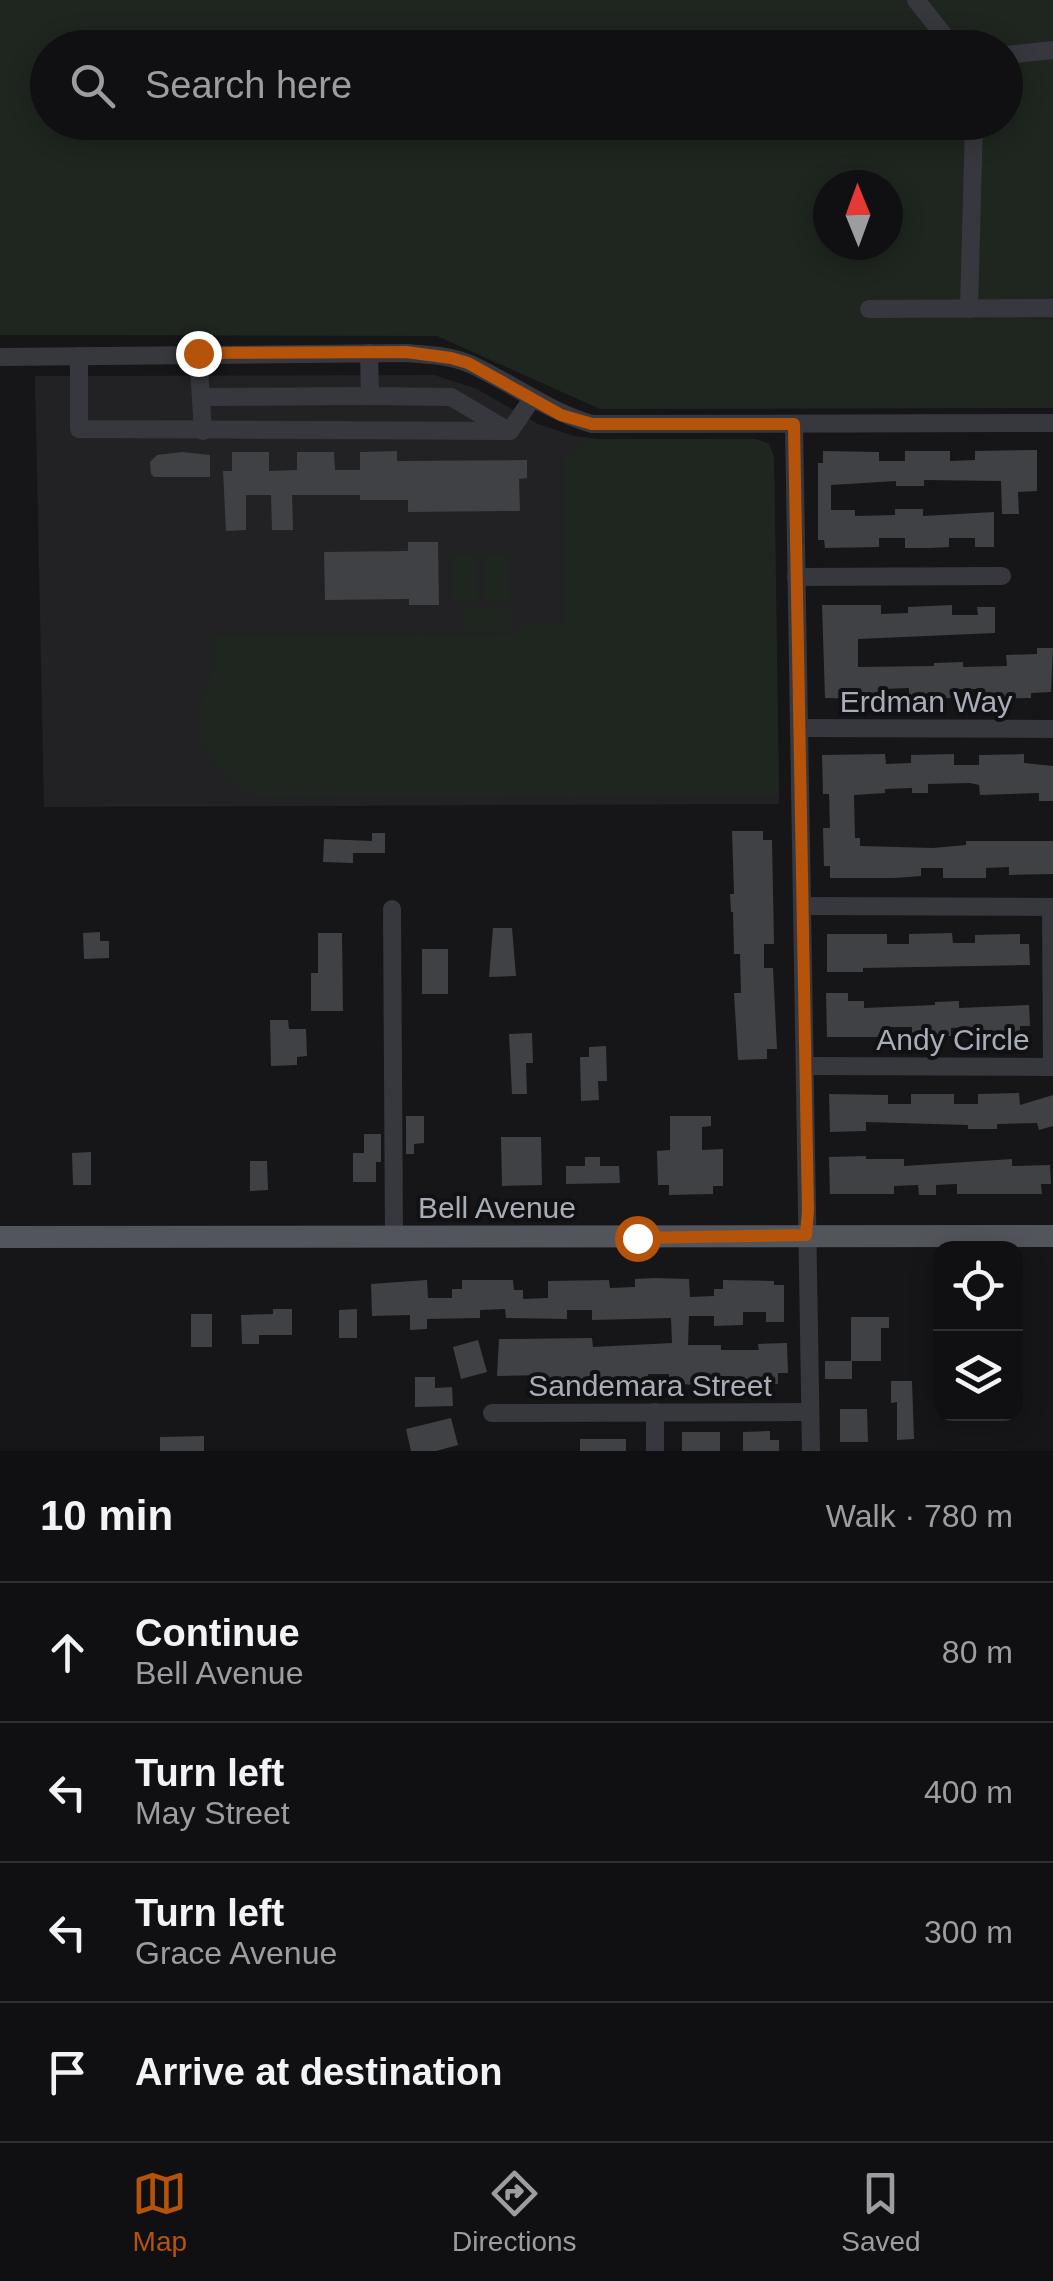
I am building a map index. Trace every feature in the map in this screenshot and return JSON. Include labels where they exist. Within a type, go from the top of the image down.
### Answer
[{"type":"main road","name":"Bell Avenue","points":[[0,1237],[1053,1236]]},
{"type":"street","points":[[916,0],[940,30]]},
{"type":"street","points":[[1023,53],[1053,50]]},
{"type":"street","points":[[970,309],[974,140]]},
{"type":"street","points":[[868,310],[1053,308]]},
{"type":"street","points":[[198,353],[203,431]]},
{"type":"street","points":[[369,353],[370,396]]},
{"type":"street","points":[[0,357],[369,353],[451,358],[468,363],[561,415],[592,424],[1053,423]]},
{"type":"street","points":[[78,356],[80,429],[510,431]]},
{"type":"street","points":[[202,397],[451,398],[510,431]]},
{"type":"street","points":[[510,431],[532,399]]},
{"type":"street","points":[[794,424],[810,1451]]},
{"type":"street","points":[[796,577],[1002,576]]},
{"type":"street","name":"Erdman Way","points":[[799,728],[1053,729]]},
{"type":"street","name":"Andy Circle","points":[[802,906],[1051,906],[1052,1067],[805,1066]]},
{"type":"street","points":[[392,909],[394,1236]]},
{"type":"street","points":[[655,1412],[655,1451]]},
{"type":"street","name":"Sandemara Street","points":[[492,1413],[809,1412]]},
{"type":"shaded area","points":[[0,0],[1053,0],[1053,408],[600,409],[437,336],[0,335]]},
{"type":"shaded area","points":[[434,375],[477,389],[538,424],[574,436],[608,440],[756,439],[769,444],[774,456],[779,804],[44,807],[35,376]]},
{"type":"shaded area","points":[[591,439],[756,439],[769,444],[774,456],[779,796],[260,798],[222,774],[206,750],[199,722],[200,706],[213,668],[214,636],[517,635],[518,625],[564,625],[564,457]]},
{"type":"shaded area","points":[[451,555],[477,555],[478,602],[452,602]]},
{"type":"shaded area","points":[[483,555],[509,555],[510,602],[484,602]]},
{"type":"shaded area","points":[[463,607],[510,607],[510,632],[463,632]]},
{"type":"building","points":[[1037,450],[1037,491],[1018,492],[1019,514],[1002,514],[1001,481],[924,480],[924,486],[896,486],[896,481],[831,485],[831,510],[855,510],[855,516],[895,515],[895,509],[923,509],[923,516],[994,512],[994,547],[975,547],[975,538],[949,538],[949,547],[930,548],[905,548],[905,538],[879,538],[879,547],[825,548],[824,540],[818,540],[818,463],[823,463],[823,451],[879,452],[879,461],[905,461],[905,451],[950,451],[950,461],[975,460],[975,451]]},
{"type":"building","points":[[397,451],[397,461],[527,460],[527,478],[519,479],[520,511],[408,512],[408,500],[292,495],[293,530],[272,530],[271,495],[246,495],[246,530],[226,531],[223,471],[232,471],[232,452],[269,452],[269,471],[297,470],[297,452],[334,452],[335,470],[360,470],[360,452]]},
{"type":"building","points":[[157,455],[210,455],[210,477],[151,474],[150,462]]},
{"type":"building","points":[[408,542],[438,542],[439,605],[409,605],[409,599],[325,600],[324,552],[408,551]]},
{"type":"building","points":[[822,605],[881,605],[881,614],[908,613],[908,607],[952,605],[952,615],[978,615],[977,607],[995,607],[995,633],[858,639],[858,667],[963,662],[963,667],[1007,666],[1006,655],[1037,654],[1037,648],[1053,648],[1051,692],[1031,693],[1031,698],[980,699],[979,689],[954,689],[954,698],[909,699],[909,688],[883,689],[883,699],[825,698]]},
{"type":"building","points":[[885,754],[886,764],[911,763],[911,755],[954,754],[954,765],[979,765],[979,755],[1024,754],[1024,763],[1053,766],[1053,801],[1039,801],[1039,793],[980,795],[979,785],[970,783],[928,784],[928,793],[912,793],[912,788],[854,795],[855,838],[860,838],[860,846],[933,848],[966,845],[966,841],[1053,841],[1053,874],[1009,875],[1009,867],[986,868],[986,878],[943,878],[943,868],[921,868],[921,876],[830,878],[830,866],[824,866],[823,828],[830,828],[829,794],[823,794],[822,755]]},
{"type":"building","points":[[732,831],[763,831],[763,840],[772,840],[774,944],[764,944],[764,968],[773,968],[777,1049],[767,1049],[767,1059],[738,1060],[734,993],[741,993],[740,954],[734,954],[731,912]]},
{"type":"building","points":[[372,833],[385,833],[385,853],[353,853],[353,863],[323,862],[324,839],[372,841]]},
{"type":"building","points":[[493,928],[512,928],[516,976],[489,977]]},
{"type":"building","points":[[100,932],[100,941],[109,941],[109,958],[84,959],[83,933]]},
{"type":"building","points":[[318,933],[342,933],[343,1011],[311,1011],[311,973],[318,973]]},
{"type":"building","points":[[952,933],[953,943],[975,943],[975,935],[1020,934],[1020,944],[1029,944],[1030,965],[827,972],[827,934],[887,934],[887,944],[909,944],[909,934]]},
{"type":"building","points":[[422,949],[448,949],[448,994],[422,994]]},
{"type":"building","points":[[826,993],[848,993],[848,1001],[864,1001],[864,1008],[959,1001],[959,1008],[1029,1005],[1030,1026],[1020,1026],[1020,1037],[979,1037],[979,1027],[951,1028],[951,1036],[912,1036],[912,1027],[889,1027],[889,1037],[827,1037]]},
{"type":"building","points":[[270,1020],[288,1020],[289,1029],[306,1029],[307,1056],[297,1057],[297,1065],[271,1066]]},
{"type":"building","points":[[532,1033],[533,1063],[526,1063],[527,1094],[512,1094],[509,1034]]},
{"type":"building","points":[[606,1046],[607,1081],[598,1081],[599,1100],[581,1101],[580,1057],[589,1057],[589,1047]]},
{"type":"building","points":[[1019,1093],[1020,1105],[1053,1095],[1053,1126],[1039,1130],[1037,1123],[997,1124],[997,1129],[968,1129],[968,1125],[866,1122],[866,1131],[830,1132],[829,1094],[888,1095],[888,1104],[911,1104],[911,1094],[954,1094],[954,1104],[978,1104],[978,1094]]},
{"type":"building","points":[[406,1116],[424,1116],[424,1143],[414,1144],[414,1154],[406,1154]]},
{"type":"building","points":[[670,1116],[711,1116],[711,1126],[702,1127],[702,1150],[723,1149],[723,1186],[713,1186],[713,1194],[669,1195],[669,1185],[658,1185],[657,1151],[670,1150]]},
{"type":"building","points":[[364,1134],[381,1134],[376,1182],[353,1182],[353,1153],[364,1153]]},
{"type":"building","points":[[501,1137],[541,1137],[542,1185],[502,1186]]},
{"type":"building","points":[[91,1152],[91,1185],[73,1185],[72,1153]]},
{"type":"building","points":[[585,1157],[600,1157],[600,1166],[619,1166],[620,1183],[566,1184],[566,1166],[585,1166]]},
{"type":"building","points":[[829,1157],[904,1159],[904,1166],[1012,1159],[1012,1166],[1050,1165],[1051,1184],[1041,1184],[1042,1194],[957,1194],[957,1184],[936,1185],[936,1195],[919,1195],[918,1185],[894,1186],[894,1194],[830,1194]]},
{"type":"building","points":[[250,1161],[267,1161],[268,1190],[250,1191]]},
{"type":"building","points":[[635,1279],[689,1279],[690,1297],[714,1296],[714,1289],[723,1289],[723,1280],[774,1281],[774,1285],[784,1285],[784,1322],[766,1322],[766,1312],[743,1312],[743,1325],[714,1326],[714,1316],[689,1316],[688,1345],[759,1350],[758,1344],[787,1343],[788,1373],[778,1373],[778,1384],[735,1385],[734,1376],[711,1376],[712,1385],[669,1384],[669,1374],[648,1374],[648,1384],[542,1385],[542,1375],[497,1376],[499,1339],[592,1338],[593,1347],[672,1343],[671,1318],[592,1320],[592,1310],[567,1310],[567,1319],[506,1318],[505,1309],[480,1310],[480,1318],[427,1319],[427,1329],[410,1330],[410,1315],[372,1316],[371,1284],[427,1280],[428,1298],[452,1298],[452,1289],[462,1289],[462,1280],[513,1280],[514,1290],[523,1290],[523,1299],[548,1298],[548,1281],[609,1280],[610,1288],[635,1287]]},
{"type":"building","points":[[273,1309],[292,1309],[292,1335],[259,1335],[259,1344],[242,1344],[241,1315],[273,1314]]},
{"type":"building","points":[[357,1309],[357,1338],[339,1338],[339,1310]]},
{"type":"building","points":[[191,1314],[212,1314],[212,1347],[191,1347]]},
{"type":"building","points":[[851,1317],[889,1317],[889,1328],[881,1328],[881,1361],[852,1361],[852,1379],[825,1379],[825,1361],[851,1361]]},
{"type":"building","points":[[478,1340],[487,1372],[461,1379],[453,1347]]},
{"type":"building","points":[[415,1377],[435,1377],[435,1388],[452,1387],[453,1406],[415,1407]]},
{"type":"building","points":[[891,1381],[912,1381],[914,1439],[897,1440],[897,1402],[891,1403]]},
{"type":"building","points":[[840,1409],[867,1409],[868,1442],[840,1442]]},
{"type":"building","points":[[451,1418],[458,1445],[436,1451],[411,1451],[406,1429]]},
{"type":"building","points":[[770,1431],[770,1440],[779,1440],[779,1451],[743,1451],[743,1432]]},
{"type":"building","points":[[682,1432],[720,1432],[720,1451],[682,1451]]},
{"type":"building","points":[[204,1436],[204,1451],[160,1451],[160,1437]]},
{"type":"building","points":[[580,1439],[626,1439],[626,1451],[580,1451]]},
{"type":"route","points":[[198,353],[406,352],[468,363],[561,415],[592,424],[794,424],[806,1235],[637,1238]]}]
